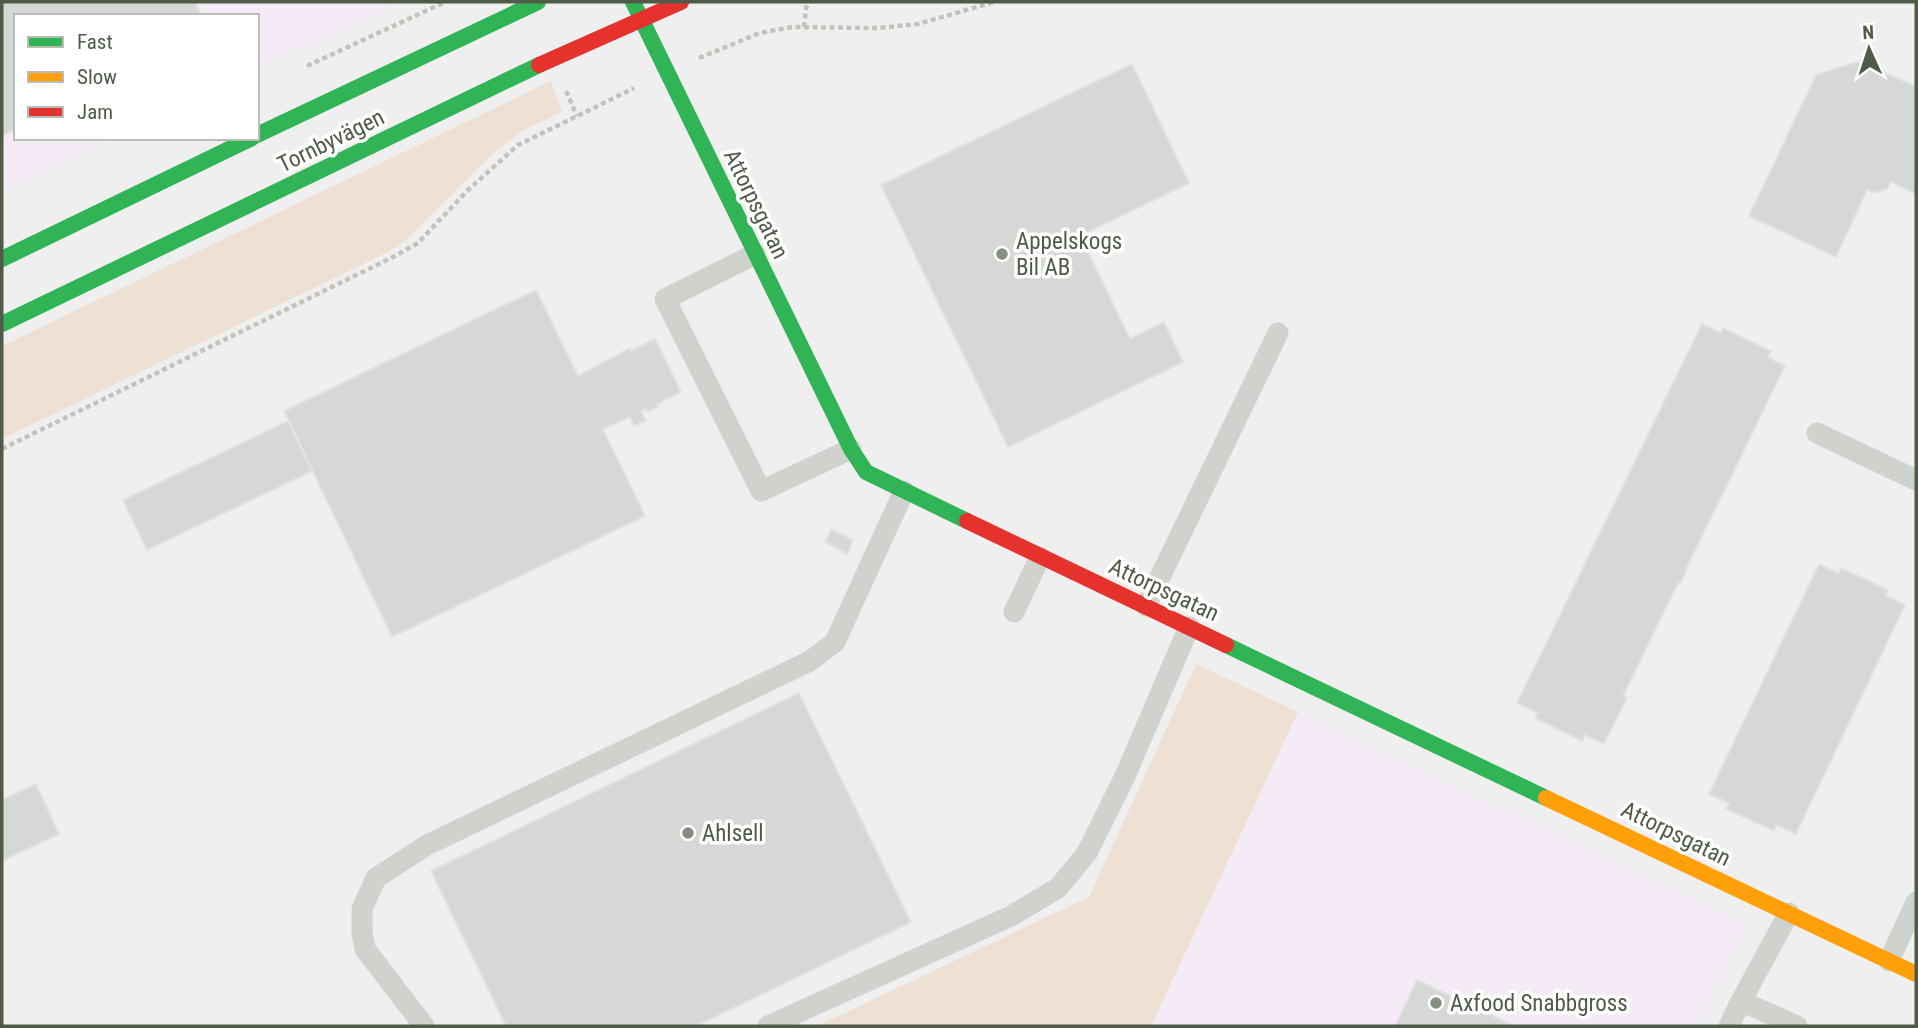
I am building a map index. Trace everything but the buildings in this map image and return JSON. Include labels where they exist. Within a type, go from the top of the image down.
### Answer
[{"type":"street","name":"Tornbyvägen","points":[[259,134],[538,2]]},
{"type":"street","name":"Attorpsgatan","points":[[633,2],[851,449],[866,472],[1916,974]]},
{"type":"street","name":"Tornbyvägen","points":[[2,324],[541,64],[681,2]]},
{"type":"street","name":"Tornbyvägen","points":[[2,259],[247,140]]},
{"type":"lane","points":[[755,254],[665,299],[761,491],[851,449]]},
{"type":"lane","points":[[1146,606],[1278,333]]},
{"type":"lane","points":[[1817,433],[1916,480]]},
{"type":"lane","points":[[424,1026],[365,949],[362,909],[376,878],[427,845],[810,661],[835,642],[904,491]]},
{"type":"lane","points":[[1014,612],[1040,557]]},
{"type":"lane","points":[[768,1026],[1011,916],[1058,888],[1087,853],[1126,774],[1189,627]]},
{"type":"lane","points":[[1889,961],[1916,902]]},
{"type":"lane","points":[[1729,1026],[1789,913]]},
{"type":"lane","points":[[1741,1001],[1797,1026]]},
{"type":"path","points":[[307,66],[445,2]]},
{"type":"path","points":[[804,27],[806,8],[810,2]]},
{"type":"path","points":[[2,449],[418,243],[467,191],[518,145],[667,73],[760,33],[793,27],[879,28],[918,24],[994,2]]},
{"type":"shaded area","points":[[2,2],[401,2],[259,68],[259,14],[14,14],[14,140],[107,140],[2,191]]},
{"type":"shaded area","points":[[551,81],[562,112],[524,130],[498,149],[407,239],[390,251],[2,439],[2,346]]},
{"type":"shaded area","points":[[1196,664],[1298,712],[1151,1026],[817,1026],[1089,897]]},
{"type":"shaded area","points":[[1298,712],[1749,924],[1699,1026],[1151,1026]]},
{"type":"traffic: fast","points":[[259,134],[538,2]]},
{"type":"traffic: fast","points":[[633,2],[851,449],[866,472],[967,521]]},
{"type":"traffic: fast","points":[[2,324],[539,65]]},
{"type":"traffic: fast","points":[[2,259],[248,140]]},
{"type":"traffic: fast","points":[[1226,645],[1546,798]]},
{"type":"traffic: slow","points":[[1546,798],[1916,974]]},
{"type":"traffic: jam","points":[[539,65],[681,2]]},
{"type":"traffic: jam","points":[[967,521],[1226,645]]},
{"type":"place","name":"Appelskogs Bil AB","points":[[1002,254]]},
{"type":"place","name":"Ahlsell","points":[[688,833]]},
{"type":"place","name":"Axfood Snabbgross","points":[[1436,1003]]}]
